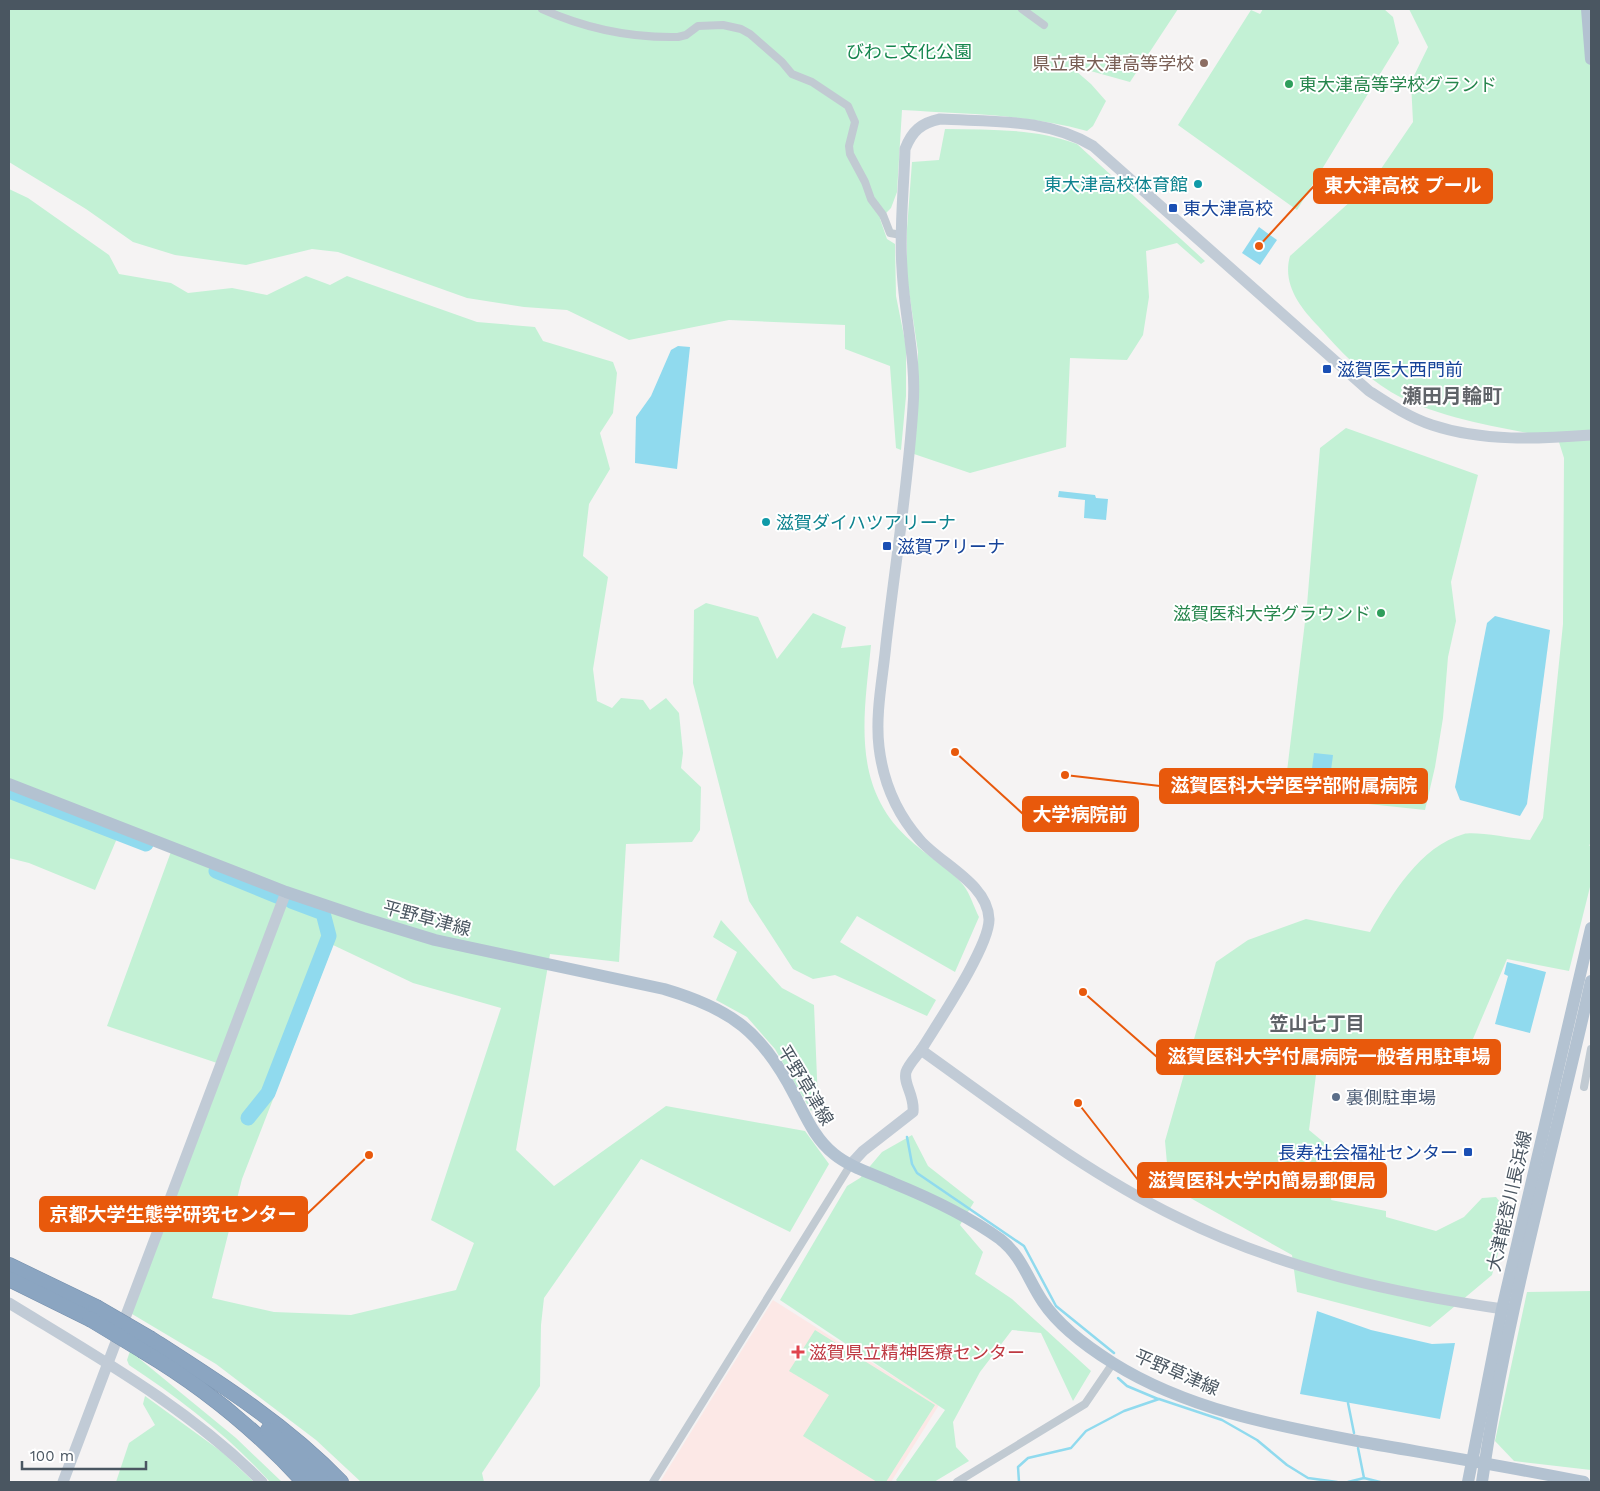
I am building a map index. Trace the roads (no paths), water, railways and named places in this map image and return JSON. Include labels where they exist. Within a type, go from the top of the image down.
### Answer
[{"type":"highway","points":[[9,1265],[224,1391],[273,1434],[322,1482]]},
{"type":"highway","points":[[9,1280],[93,1313]]},
{"type":"highway","points":[[147,1345],[292,1482]]},
{"type":"highway","points":[[147,1345],[272,1450],[304,1482]]},
{"type":"highway","points":[[147,1345],[252,1405],[309,1452],[340,1482]]},
{"type":"main road","points":[[1587,9],[1591,59]]},
{"type":"main road","name":"平野草津線","points":[[9,784],[286,892],[435,940],[664,989],[700,1000],[730,1015],[769,1052],[782,1072],[817,1138],[835,1156],[930,1199],[999,1239],[1021,1261],[1043,1302],[1057,1319],[1113,1363],[1176,1395],[1258,1422],[1584,1482]]},
{"type":"main road","name":"大津能登川長浜線","points":[[1482,1482],[1515,1311],[1588,982],[1591,928]]},
{"type":"main road","name":"大津能登川長浜線","points":[[1468,1482],[1470,1461],[1502,1309],[1588,982]]},
{"type":"street","points":[[542,9],[580,23],[627,34],[678,37],[686,35],[698,26],[709,25],[742,29],[750,34],[782,62],[792,74],[812,82],[848,106],[854,122],[849,146],[850,154],[865,182],[871,199],[883,215],[890,233],[901,235]]},
{"type":"street","points":[[1022,9],[1044,25]]},
{"type":"street","points":[[653,1482],[851,1164],[863,1151],[913,1112],[914,1101],[906,1081],[906,1071],[921,1050],[978,954],[987,935],[989,918],[985,902],[977,889],[934,856],[903,817],[884,777],[878,745],[882,688],[913,407],[912,344],[902,269],[901,235],[906,149],[910,137],[918,128],[927,122],[940,119],[1039,125],[1077,136],[1093,146],[1346,372],[1387,403],[1433,425],[1487,437],[1550,438],[1591,434]]},
{"type":"street","points":[[63,1482],[286,892]]},
{"type":"street","points":[[921,1050],[1018,1121],[1073,1157],[1185,1221],[1292,1264],[1358,1282],[1465,1305],[1515,1311]]},
{"type":"street","points":[[1584,1087],[1591,1050]]},
{"type":"street","points":[[9,1303],[107,1362],[208,1434],[262,1482]]},
{"type":"street","points":[[957,1482],[1085,1404],[1113,1363]]},
{"type":"water","points":[[1259,227],[1277,240],[1260,265],[1242,253]]},
{"type":"water","points":[[678,346],[690,347],[677,469],[635,463],[636,417],[651,396],[671,350]]},
{"type":"water","points":[[1059,491],[1095,495],[1096,498],[1108,499],[1106,520],[1084,518],[1085,500],[1058,497]]},
{"type":"water","points":[[1495,616],[1550,630],[1527,804],[1520,816],[1460,800],[1455,787],[1487,623]]},
{"type":"water","points":[[1314,753],[1333,755],[1329,786],[1310,784]]},
{"type":"water","points":[[1507,962],[1546,972],[1530,1033],[1495,1024],[1508,976],[1504,974]]},
{"type":"water","points":[[1317,1311],[1371,1330],[1432,1344],[1455,1343],[1440,1419],[1300,1394]]},
{"type":"waterway","points":[[9,791],[146,844]]},
{"type":"waterway","points":[[216,871],[277,896]]},
{"type":"waterway","points":[[248,1118],[268,1093],[329,936],[323,913],[291,901]]},
{"type":"waterway","points":[[907,1137],[912,1164],[917,1173],[1024,1246],[1056,1306],[1114,1353]]},
{"type":"waterway","points":[[1118,1378],[1127,1386],[1158,1399]]},
{"type":"waterway","points":[[1019,1482],[1018,1467],[1028,1458],[1071,1448],[1086,1431],[1124,1411],[1159,1399],[1222,1420],[1257,1440],[1287,1465],[1308,1478],[1337,1482]]},
{"type":"waterway","points":[[1348,1403],[1354,1433]]},
{"type":"waterway","points":[[1358,1448],[1364,1478]]},
{"type":"waterway","points":[[1348,1482],[1364,1478],[1380,1482]]},
{"type":"place","name":"県立東大津高等学校","points":[[1204,63]]},
{"type":"place","name":"東大津高等学校グランド","points":[[1289,84]]},
{"type":"place","name":"東大津高校体育館","points":[[1198,184]]},
{"type":"place","name":"東大津高校","points":[[1173,208]]},
{"type":"place","name":"東大津高校 プール","points":[[1259,246]]},
{"type":"place","name":"滋賀医大西門前","points":[[1327,369]]},
{"type":"place","name":"滋賀ダイハツアリーナ","points":[[766,522]]},
{"type":"place","name":"滋賀アリーナ","points":[[887,546]]},
{"type":"place","name":"滋賀医科大学グラウンド","points":[[1381,613]]},
{"type":"place","name":"大学病院前","points":[[955,752]]},
{"type":"place","name":"滋賀医科大学医学部附属病院","points":[[1065,775]]},
{"type":"place","name":"滋賀医科大学付属病院一般者用駐車場","points":[[1083,992]]},
{"type":"place","name":"裏側駐車場","points":[[1336,1097]]},
{"type":"place","name":"滋賀医科大学内簡易郵便局","points":[[1078,1103]]},
{"type":"place","name":"長寿社会福祉センター","points":[[1468,1152]]},
{"type":"place","name":"京都大学生態学研究センター","points":[[369,1155]]},
{"type":"place","name":"滋賀県立精神医療センター","points":[[798,1352]]},
{"type":"district","name":"瀬田月輪町","points":[[1452,396]]},
{"type":"district","name":"笠山七丁目","points":[[1317,1023]]},
{"type":"park label","name":"びわこ文化公園","points":[[909,51]]}]
